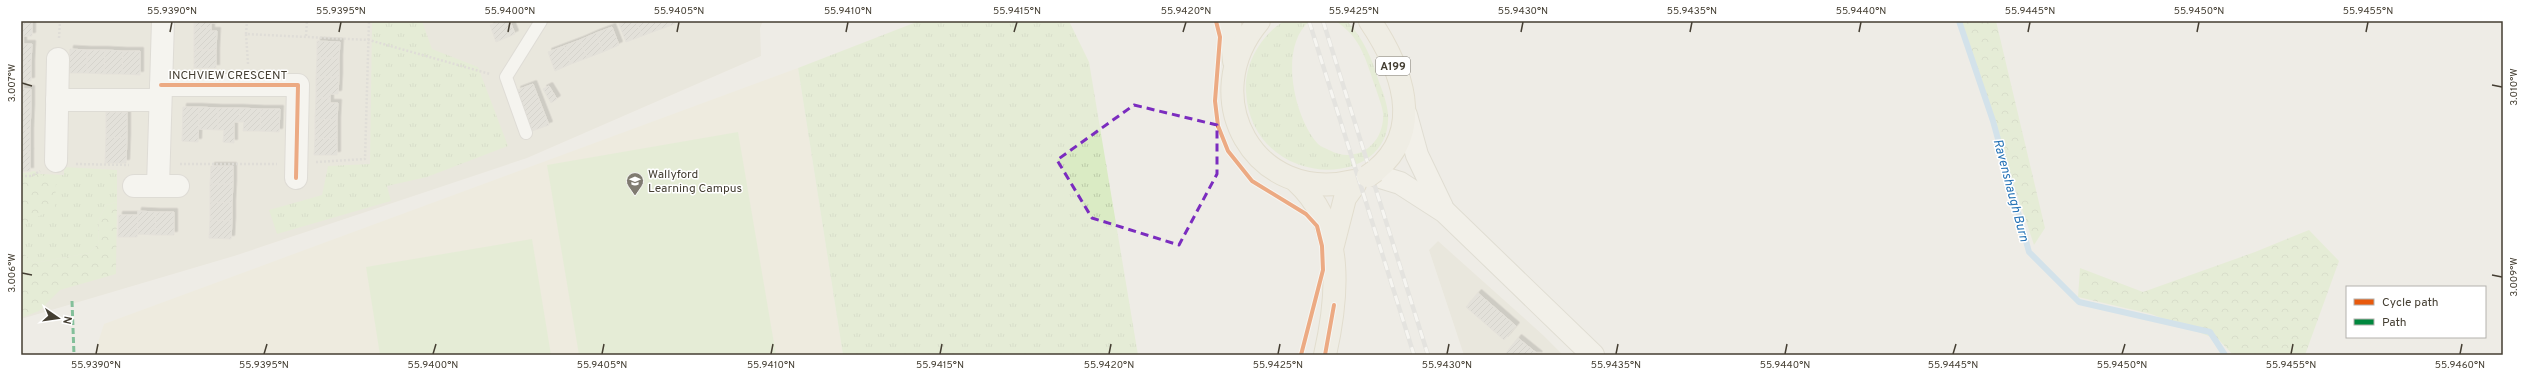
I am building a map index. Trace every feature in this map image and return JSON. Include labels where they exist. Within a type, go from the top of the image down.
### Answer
[{"type":"main road","points":[[1230,21],[1234,66]]},
{"type":"main road","name":"A199","points":[[1259,21],[1247,35],[1234,66],[1232,102],[1236,121],[1245,140],[1257,156],[1272,170],[1297,182],[1323,185],[1365,178]]},
{"type":"main road","name":"A199","points":[[1325,355],[1334,305],[1333,245],[1345,198],[1365,178],[1388,161],[1402,138],[1406,115],[1397,74],[1370,21]]},
{"type":"main road","points":[[1406,115],[1423,168],[1445,212]]},
{"type":"main road","points":[[1365,178],[1400,183],[1445,212],[1593,355]]},
{"type":"main road","name":"A199","points":[[1297,182],[1317,206],[1333,245]]},
{"type":"street","name":"INCHVIEW CRESCENT","points":[[134,186],[168,186],[159,165],[163,21]]},
{"type":"street","points":[[56,161],[58,59]]},
{"type":"street","name":"INCHVIEW CRESCENT","points":[[57,100],[161,93],[249,84],[298,85],[296,171]]},
{"type":"lane","points":[[526,132],[506,77],[540,21]]},
{"type":"path","points":[[247,21],[246,34],[249,84]]},
{"type":"path","points":[[306,37],[307,21]]},
{"type":"path","points":[[21,176],[32,176],[56,161],[87,165],[159,165],[296,171],[365,159],[369,21]]},
{"type":"path","points":[[246,34],[369,40],[483,73],[506,77]]},
{"type":"highlighted area","points":[[1134,105],[1217,125],[1217,174],[1179,245],[1092,218],[1057,160]]},
{"type":"shaded area","points":[[21,21],[763,21],[760,28],[761,56],[527,158],[234,256],[21,319]]},
{"type":"shaded area","name":"Wallyford Learning Campus","points":[[798,68],[843,355],[94,355],[104,324]]},
{"type":"shaded area","points":[[1438,241],[1544,336],[1563,355],[1464,355],[1429,250]]},
{"type":"green space","points":[[372,21],[422,21],[432,49],[478,67],[508,146],[427,177],[387,186],[391,201],[277,234],[269,210],[322,195],[328,166],[370,164]]},
{"type":"green space","points":[[919,21],[1069,21],[1089,62],[1138,355],[843,355],[798,68]]},
{"type":"green space","points":[[1284,21],[1310,21],[1300,32],[1294,47],[1292,64],[1296,100],[1309,132],[1318,144],[1339,154],[1350,155],[1367,149],[1379,134],[1382,124],[1382,107],[1362,51],[1357,42],[1344,27],[1335,21],[1347,21],[1363,42],[1385,98],[1388,114],[1384,140],[1369,158],[1347,168],[1321,169],[1294,163],[1271,148],[1254,124],[1246,92],[1248,72],[1255,52],[1261,43],[1275,27]]},
{"type":"green space","points":[[1959,21],[1996,21],[2045,228],[2034,245]]},
{"type":"green space","points":[[738,132],[776,355],[579,355],[547,165]]},
{"type":"green space","points":[[64,167],[117,170],[117,202],[106,205],[99,219],[98,244],[89,253],[34,263],[21,251],[21,173],[64,175]]},
{"type":"green space","points":[[34,171],[56,182],[55,208],[23,224],[21,230],[21,174]]},
{"type":"green space","points":[[117,202],[116,274],[60,290],[39,311],[21,318],[21,251],[34,263],[89,253],[98,244],[99,219],[106,205]]},
{"type":"green space","points":[[2309,230],[2339,261],[2305,355],[2233,355],[2219,340],[2151,314],[2078,297],[2080,268],[2143,292],[2255,252]]},
{"type":"green space","points":[[532,239],[551,355],[380,355],[366,267]]},
{"type":"building","points":[[21,21],[32,21],[32,36],[23,36],[23,40],[21,40]]},
{"type":"building","points":[[194,21],[217,21],[217,23],[211,23],[211,28],[194,27]]},
{"type":"building","points":[[502,21],[510,21],[515,34],[496,42],[490,25]]},
{"type":"building","points":[[627,21],[636,21],[642,36],[626,42],[619,24]]},
{"type":"building","points":[[636,21],[655,21],[658,30],[642,36]]},
{"type":"building","points":[[655,21],[674,21],[675,24],[658,30]]},
{"type":"building","points":[[194,27],[211,28],[211,31],[217,31],[216,50],[194,50]]},
{"type":"building","points":[[612,27],[619,45],[603,52],[596,33]]},
{"type":"building","points":[[596,33],[603,52],[587,58],[580,40]]},
{"type":"building","points":[[21,40],[23,40],[23,44],[32,44],[31,63],[21,63]]},
{"type":"building","points":[[580,40],[587,58],[571,64],[564,46]]},
{"type":"building","points":[[317,41],[340,42],[339,58],[317,58]]},
{"type":"building","points":[[564,46],[571,64],[555,71],[548,52]]},
{"type":"building","points":[[70,49],[87,50],[87,73],[69,73]]},
{"type":"building","points":[[87,50],[105,50],[104,74],[87,73]]},
{"type":"building","points":[[105,50],[123,51],[122,74],[104,74]]},
{"type":"building","points":[[194,50],[216,50],[216,68],[194,68]]},
{"type":"building","points":[[123,51],[140,51],[140,75],[122,74]]},
{"type":"building","points":[[317,58],[339,58],[339,77],[316,77]]},
{"type":"building","points":[[21,63],[31,63],[31,81],[23,81],[23,85],[21,85]]},
{"type":"building","points":[[316,77],[339,77],[338,94],[330,94],[330,98],[316,98]]},
{"type":"building","points":[[533,84],[549,125],[532,131],[517,90]]},
{"type":"building","points":[[21,85],[23,89],[31,89],[31,108],[21,108]]},
{"type":"building","points":[[549,86],[557,99],[551,103],[543,89]]},
{"type":"building","points":[[316,98],[330,98],[330,103],[338,103],[337,120],[315,119]]},
{"type":"building","points":[[183,107],[199,107],[198,142],[182,141]]},
{"type":"building","points":[[199,107],[218,108],[218,130],[199,129]]},
{"type":"building","points":[[21,108],[31,108],[30,130],[21,130]]},
{"type":"building","points":[[218,108],[240,108],[239,122],[234,122],[234,143],[223,142],[224,130],[218,130]]},
{"type":"building","points":[[240,108],[261,109],[260,131],[243,131],[244,122],[239,122]]},
{"type":"building","points":[[261,109],[280,109],[279,132],[260,131]]},
{"type":"building","points":[[106,112],[127,112],[127,138],[106,137]]},
{"type":"building","points":[[315,119],[337,120],[337,139],[315,138]]},
{"type":"building","points":[[21,130],[30,130],[30,152],[21,152]]},
{"type":"building","points":[[106,137],[127,138],[126,163],[105,163]]},
{"type":"building","points":[[315,138],[337,139],[337,155],[314,155]]},
{"type":"building","points":[[21,152],[30,152],[30,171],[21,171]]},
{"type":"building","points":[[211,166],[233,166],[233,184],[210,184]]},
{"type":"building","points":[[210,184],[233,184],[232,203],[210,202]]},
{"type":"building","points":[[210,202],[232,203],[232,221],[210,220]]},
{"type":"building","points":[[138,211],[156,212],[155,235],[137,234]]},
{"type":"building","points":[[156,212],[174,212],[174,235],[155,235]]},
{"type":"building","points":[[119,215],[138,215],[137,237],[118,237]]},
{"type":"building","points":[[210,220],[232,221],[231,239],[209,238]]},
{"type":"building","points":[[1478,293],[1516,326],[1504,340],[1466,307]]},
{"type":"building","points":[[1518,338],[1539,355],[1508,355],[1506,353]]},
{"type":"waterway","name":"Ravenshaugh Burn","points":[[1959,21],[1993,121],[2029,252],[2079,302],[2210,332],[2225,355]]},
{"type":"railway","points":[[1309,21],[1414,355]]},
{"type":"railway","points":[[1323,21],[1428,355]]},
{"type":"marked path","points":[[72,301],[74,355]]},
{"type":"cycle path","points":[[1216,21],[1220,37],[1215,101],[1218,126],[1228,151],[1252,181],[1306,214],[1317,226],[1322,246],[1323,270],[1301,355]]},
{"type":"cycle path","points":[[161,85],[298,85],[296,178]]},
{"type":"cycle path","points":[[1325,355],[1334,305]]},
{"type":"place","name":"Wallyford Learning Campus","points":[[635,196]]}]
